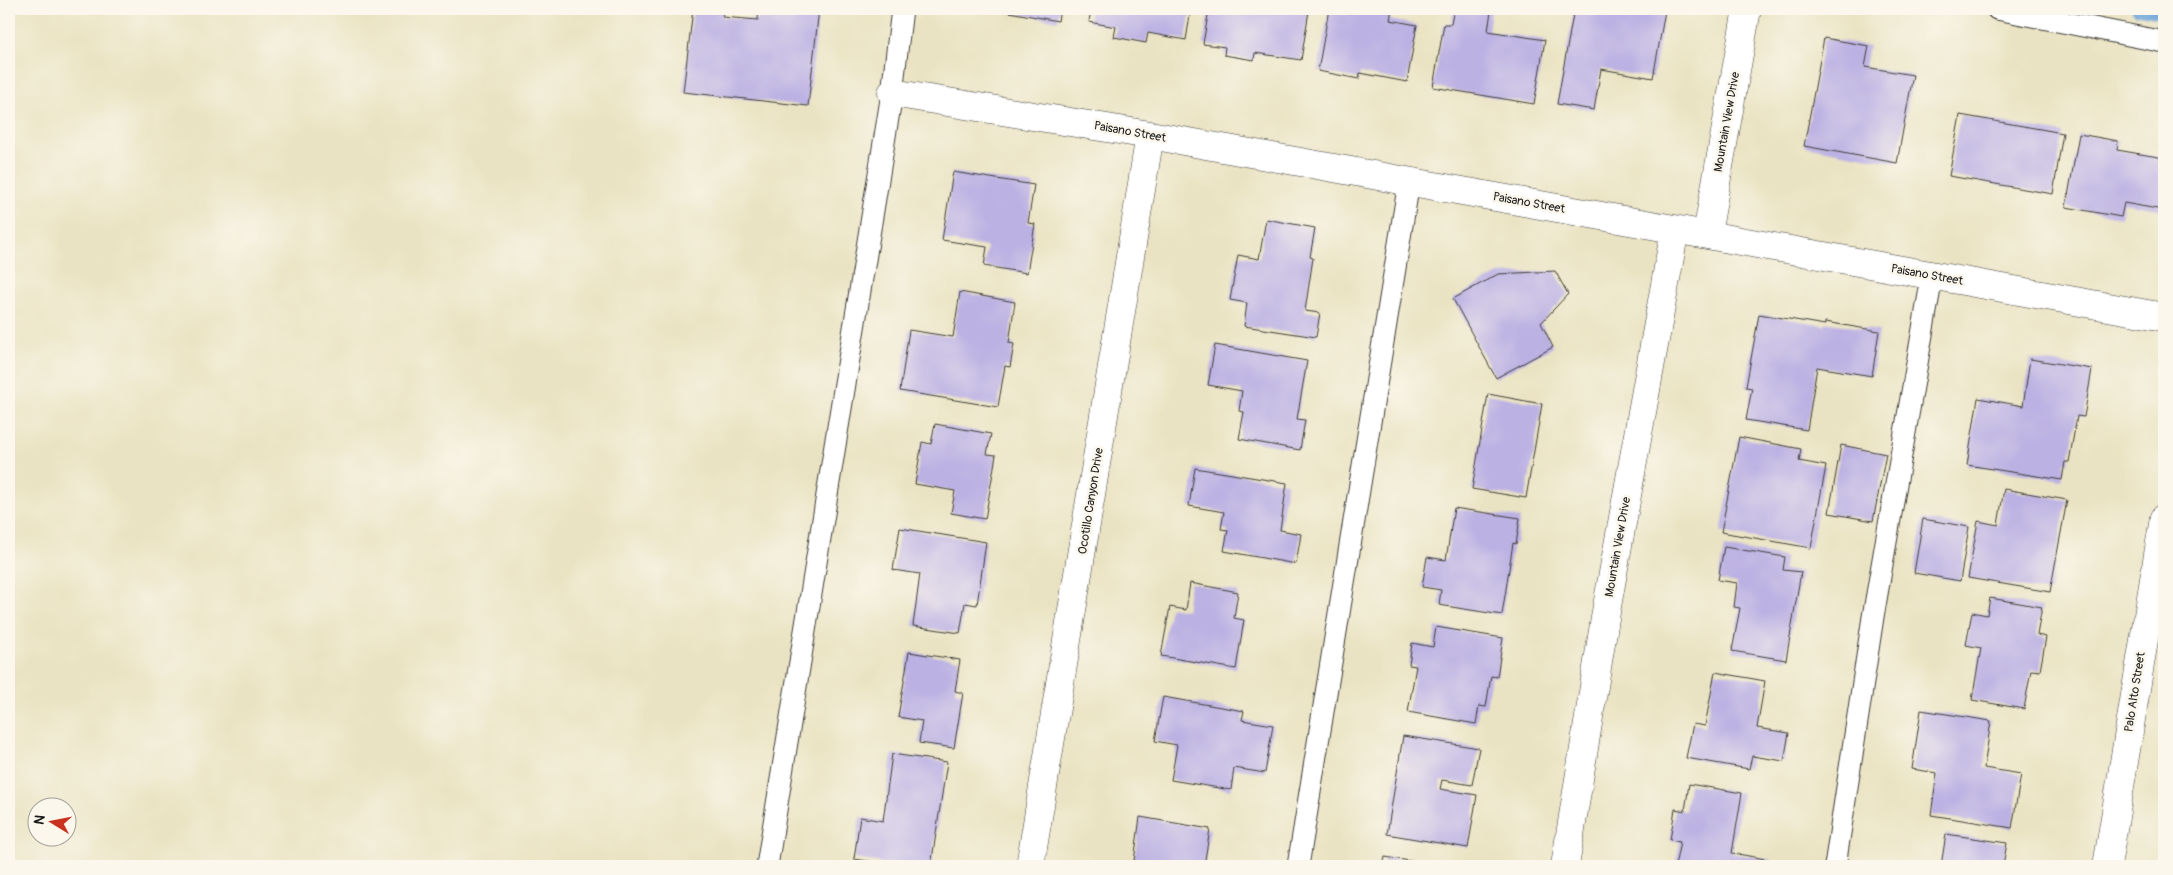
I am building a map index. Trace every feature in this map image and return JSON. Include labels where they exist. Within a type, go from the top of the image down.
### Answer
[{"type":"street","name":"Mountain View Drive","points":[[1707,234],[1747,9]]},
{"type":"street","name":"Paisano Street","points":[[892,93],[1150,135],[2164,317]]},
{"type":"street","name":"Ocotillo Canyon Drive","points":[[1030,866],[1150,135]]},
{"type":"street","name":"Mountain View Drive","points":[[1565,866],[1606,612],[1675,229]]},
{"type":"street","name":"Palo Alto Street","points":[[2107,866],[2164,518]]},
{"type":"lane","points":[[767,866],[892,93],[902,9]]},
{"type":"lane","points":[[1997,9],[2164,42]]},
{"type":"lane","points":[[1298,866],[1409,182]]},
{"type":"lane","points":[[1835,866],[1874,617],[1932,276]]},
{"type":"building","points":[[693,9],[724,9],[722,17],[758,20],[759,9],[819,9],[808,106],[683,92]]},
{"type":"building","points":[[993,9],[1060,9],[1058,21]]},
{"type":"building","points":[[1091,9],[1191,9],[1186,40],[1148,33],[1146,43],[1114,37],[1116,27],[1089,22]]},
{"type":"building","points":[[1209,9],[1297,9],[1309,11],[1301,60],[1255,53],[1254,60],[1224,55],[1225,47],[1203,44]]},
{"type":"building","points":[[1329,9],[1351,13],[1352,9],[1392,9],[1390,20],[1417,25],[1407,82],[1360,73],[1359,79],[1318,71]]},
{"type":"building","points":[[1454,9],[1491,11],[1488,31],[1545,40],[1534,104],[1433,87],[1444,24],[1451,24]]},
{"type":"building","points":[[1574,9],[1614,14],[1615,9],[1654,9],[1665,11],[1653,78],[1601,69],[1594,110],[1557,104]]},
{"type":"building","points":[[1824,38],[1869,46],[1865,67],[1913,75],[1897,163],[1804,146]]},
{"type":"building","points":[[1960,115],[2063,133],[2053,194],[1949,176]]},
{"type":"building","points":[[2079,134],[2118,141],[2117,150],[2164,158],[2163,210],[2124,203],[2121,217],[2066,207]]},
{"type":"building","points":[[953,172],[1034,185],[1028,223],[1035,224],[1027,273],[984,266],[987,247],[942,240]]},
{"type":"building","points":[[1266,219],[1315,228],[1310,257],[1313,258],[1305,311],[1320,313],[1316,337],[1244,326],[1247,303],[1230,300],[1238,255],[1259,259]]},
{"type":"building","points":[[1555,271],[1568,294],[1541,323],[1553,347],[1496,378],[1453,299],[1498,274]]},
{"type":"building","points":[[960,292],[1015,302],[1009,343],[1014,344],[1010,367],[1005,366],[998,407],[900,391],[909,330],[953,337]]},
{"type":"building","points":[[1759,314],[1825,325],[1825,322],[1879,331],[1872,376],[1817,367],[1807,430],[1746,420],[1752,388],[1746,387]]},
{"type":"building","points":[[1215,345],[1307,361],[1297,419],[1305,420],[1300,450],[1239,439],[1244,412],[1239,411],[1242,391],[1208,385]]},
{"type":"building","points":[[2030,359],[2092,369],[2084,417],[2077,416],[2069,462],[2065,462],[2062,480],[1967,465],[1978,398],[2023,406]]},
{"type":"building","points":[[1488,394],[1542,404],[1526,498],[1472,489]]},
{"type":"building","points":[[935,424],[991,434],[987,454],[996,455],[985,519],[951,513],[955,491],[915,484],[922,442],[931,444]]},
{"type":"building","points":[[1739,437],[1801,449],[1799,461],[1826,466],[1811,548],[1721,532]]},
{"type":"building","points":[[1841,445],[1886,454],[1873,521],[1829,513]]},
{"type":"building","points":[[1195,468],[1287,483],[1280,530],[1301,534],[1296,564],[1224,551],[1228,530],[1221,529],[1224,512],[1189,506]]},
{"type":"building","points":[[2004,489],[2067,500],[2050,592],[1968,578],[1978,521],[1998,525]]},
{"type":"building","points":[[1454,508],[1520,518],[1516,544],[1513,543],[1502,615],[1439,605],[1441,590],[1422,587],[1427,557],[1446,560]]},
{"type":"building","points":[[1923,519],[1969,527],[1960,581],[1914,573]]},
{"type":"building","points":[[900,528],[986,542],[977,605],[965,603],[960,633],[913,626],[920,574],[893,570]]},
{"type":"building","points":[[1724,547],[1785,557],[1783,570],[1801,572],[1786,660],[1732,651],[1740,608],[1734,607],[1737,583],[1718,580]]},
{"type":"building","points":[[1190,583],[1238,592],[1234,618],[1244,620],[1236,669],[1161,656],[1170,607],[1186,610]]},
{"type":"building","points":[[1990,598],[2042,607],[2037,635],[2046,637],[2040,671],[2031,670],[2024,709],[1972,700],[1981,648],[1966,645],[1972,612],[1987,615]]},
{"type":"building","points":[[1436,627],[1503,638],[1497,677],[1491,676],[1486,707],[1479,706],[1476,724],[1408,712],[1416,666],[1409,665],[1412,643],[1433,647]]},
{"type":"building","points":[[909,652],[960,660],[955,691],[963,693],[954,748],[919,743],[922,721],[898,717]]},
{"type":"building","points":[[1715,672],[1765,681],[1757,728],[1789,733],[1784,761],[1752,756],[1749,769],[1686,758],[1693,724],[1705,726]]},
{"type":"building","points":[[1163,697],[1244,711],[1242,720],[1273,725],[1265,773],[1234,768],[1231,790],[1171,780],[1177,745],[1155,741]]},
{"type":"building","points":[[1921,710],[1991,721],[1984,768],[2021,774],[2012,828],[1931,815],[1937,773],[1912,769]]},
{"type":"building","points":[[1403,736],[1479,748],[1472,785],[1442,780],[1440,789],[1477,795],[1468,848],[1387,834]]},
{"type":"building","points":[[892,754],[947,762],[931,866],[902,866],[854,859],[860,817],[883,821]]},
{"type":"building","points":[[1689,784],[1742,793],[1732,853],[1771,860],[1770,866],[1675,866],[1680,842],[1670,840],[1675,809],[1685,811]]},
{"type":"building","points":[[1140,817],[1210,829],[1204,866],[1148,866],[1148,864],[1134,861]]},
{"type":"building","points":[[1946,834],[2007,843],[2003,866],[1941,866]]},
{"type":"building","points":[[1385,857],[1435,865],[1435,866],[1383,866]]},
{"type":"waterway","points":[[2137,9],[2164,14]]}]
